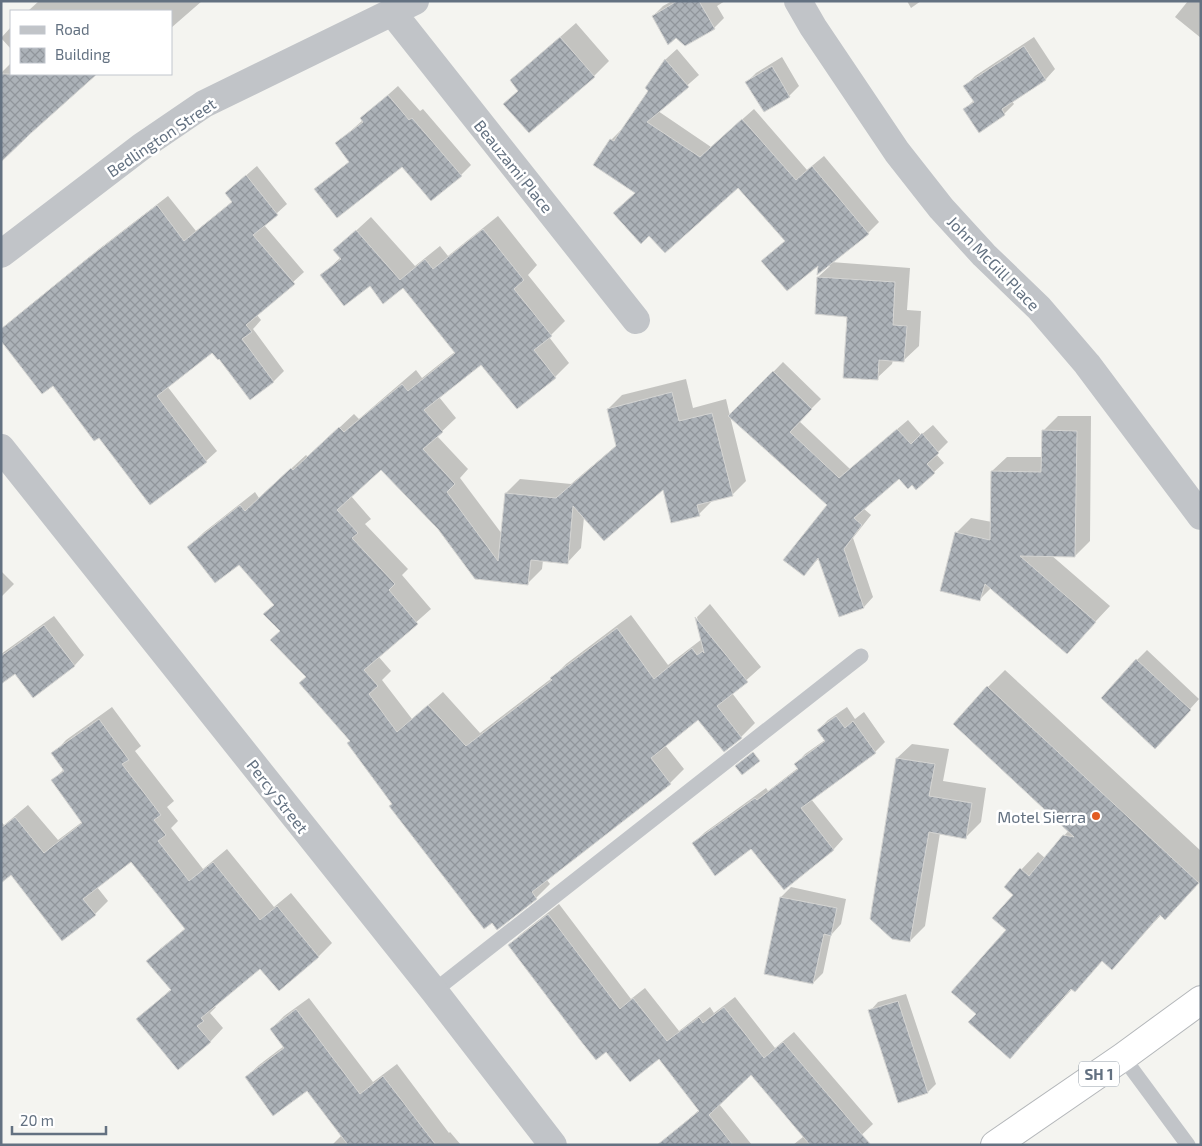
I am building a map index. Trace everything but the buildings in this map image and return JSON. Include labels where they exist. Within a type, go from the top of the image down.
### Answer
[{"type":"highway","name":"SH 1","points":[[1008,1141],[1201,1000]]},
{"type":"street","name":"John McGill Place","points":[[798,1],[813,27],[897,152],[930,194],[984,255],[1039,308],[1087,364],[1201,516]]},
{"type":"street","name":"Bedlington Street","points":[[1,254],[142,146],[204,104],[403,7]]},
{"type":"street","name":"Beauzami Place","points":[[403,7],[636,320]]},
{"type":"street","name":"Percy Street","points":[[1,448],[434,991],[554,1145]]},
{"type":"lane","points":[[434,991],[860,656]]},
{"type":"lane","points":[[1123,1057],[1188,1145]]},
{"type":"place","name":"Motel Sierra","points":[[1096,816]]}]
